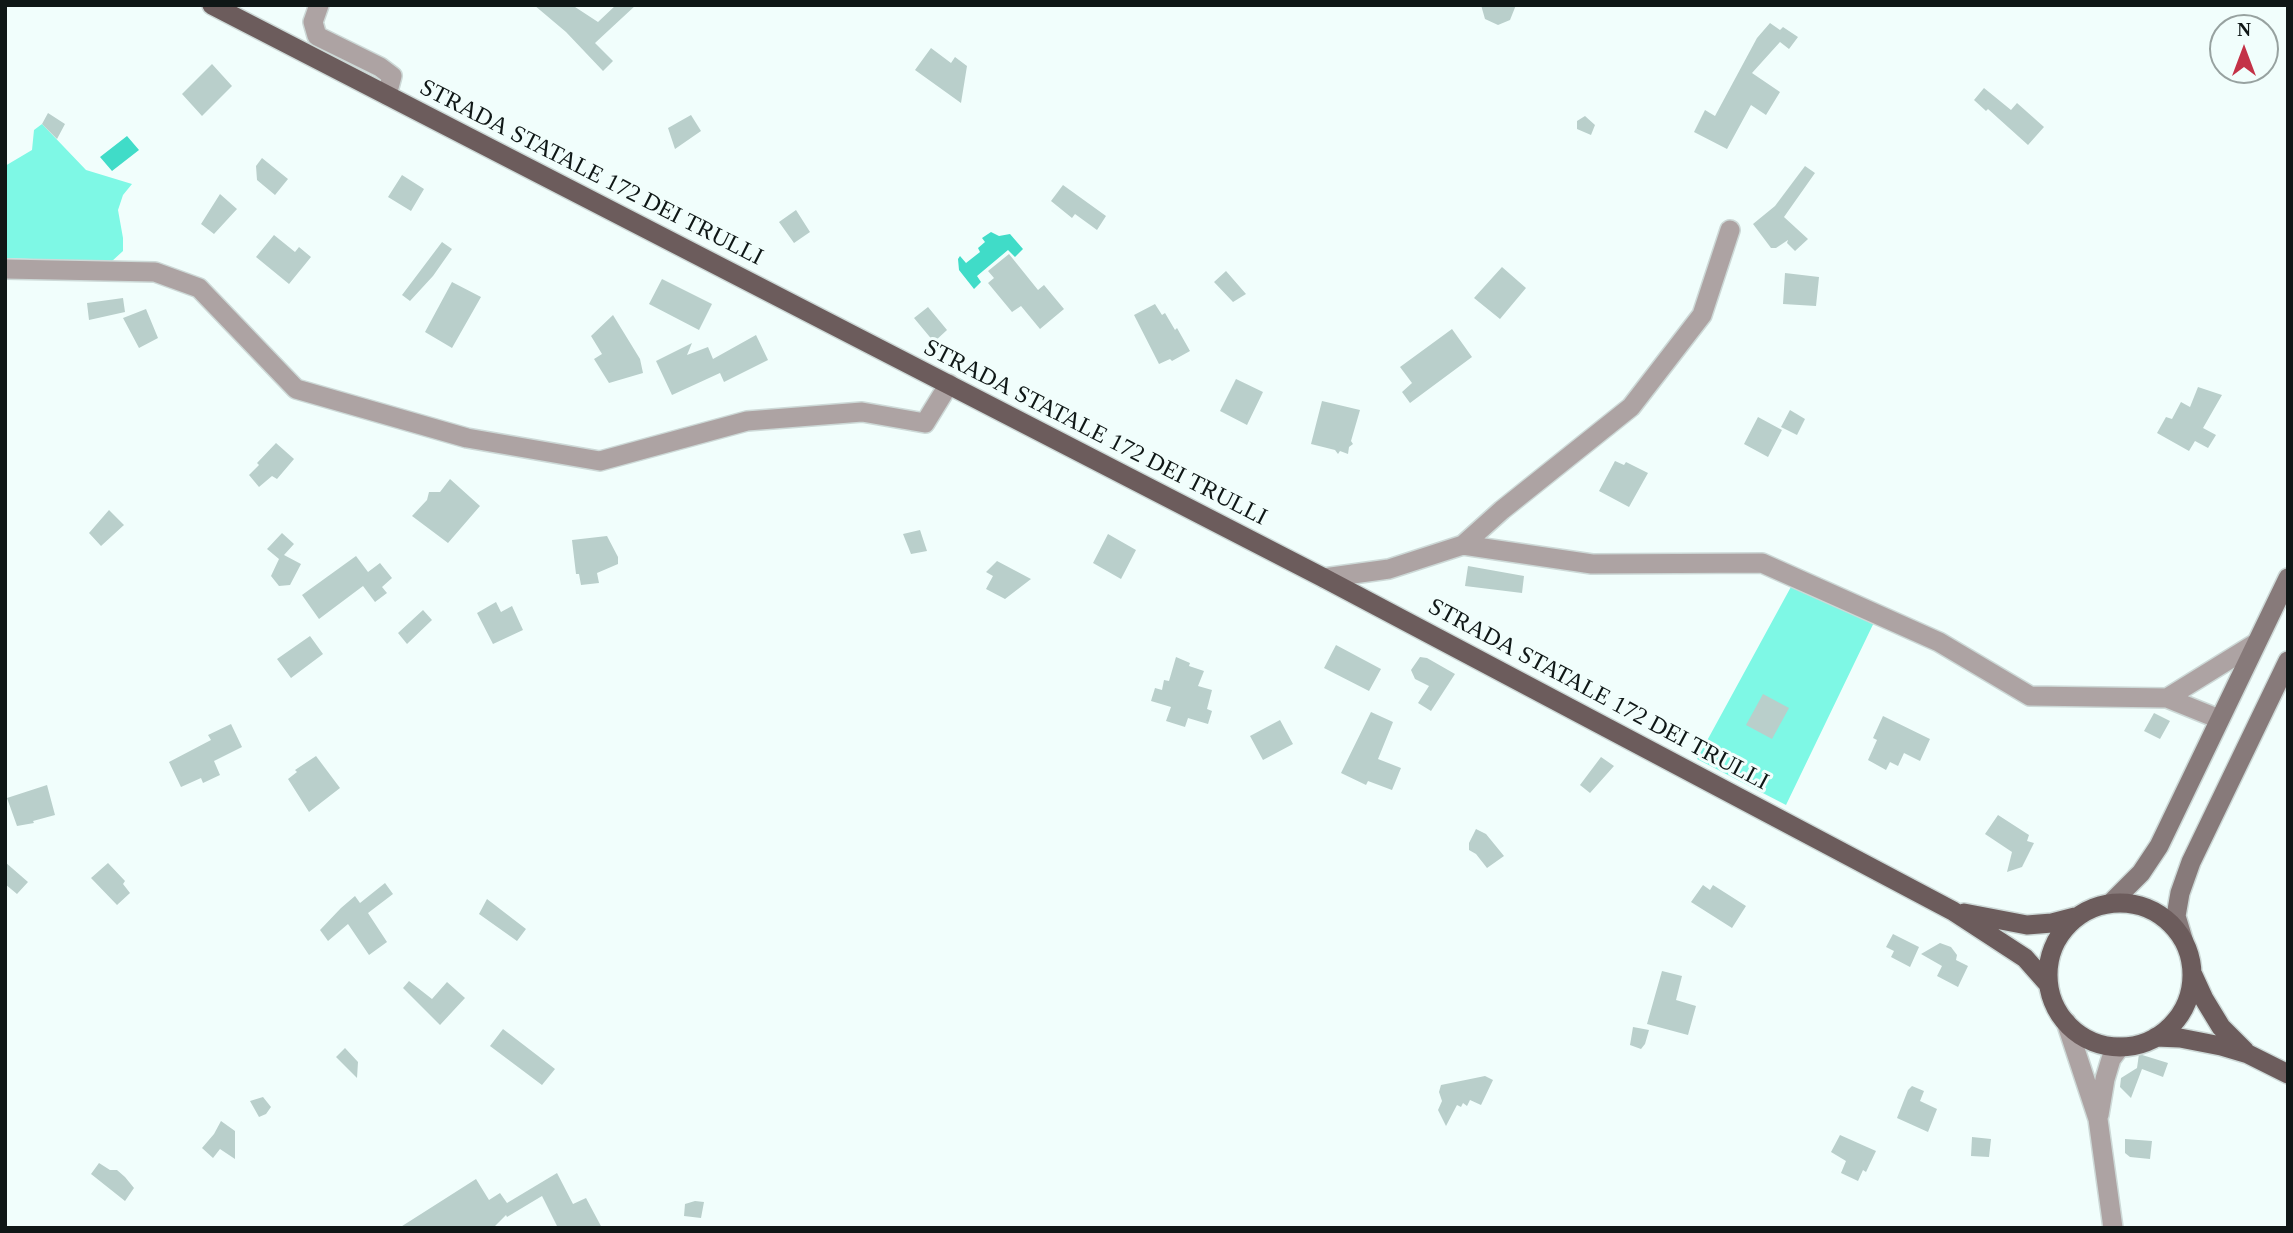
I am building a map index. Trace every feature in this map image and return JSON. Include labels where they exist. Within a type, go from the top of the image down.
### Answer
[{"type":"main road","name":"STRADA STATALE 172 DEI TRULLI","points":[[212,5],[1324,578],[1953,911],[2025,958],[2048,984]]},
{"type":"main road","points":[[2111,903],[2141,873],[2159,846],[2288,578]]},
{"type":"main road","points":[[2183,939],[2170,922],[2152,910],[2132,903],[2111,903],[2092,908],[2063,930],[2053,947],[2048,965],[2048,984],[2054,1005],[2077,1033],[2090,1041],[2120,1047],[2139,1045],[2157,1037],[2176,1021],[2189,1000],[2193,975],[2190,956],[2176,916],[2180,892],[2191,862],[2288,660]]},
{"type":"main road","name":"STRADA STATALE 172 DEI TRULLI","points":[[1953,911],[2026,925],[2052,923],[2078,916]]},
{"type":"main road","points":[[2193,975],[2221,1027],[2248,1054]]},
{"type":"main road","points":[[2157,1037],[2204,1042],[2248,1054],[2288,1074]]},
{"type":"street","points":[[319,5],[313,22],[317,36],[380,67],[392,76],[387,95]]},
{"type":"street","points":[[1324,578],[1389,569],[1463,545],[1502,510],[1631,407],[1702,316],[1730,230]]},
{"type":"street","points":[[5,269],[155,272],[199,288],[296,389],[467,438],[600,461],[747,421],[862,412],[925,424],[949,384]]},
{"type":"street","points":[[1463,545],[1592,564],[1762,563],[1939,642],[2030,696],[2167,698],[2219,719]]},
{"type":"street","points":[[2167,698],[2256,643]]},
{"type":"street","points":[[2066,1022],[2098,1119],[2113,1228]]},
{"type":"street","points":[[2098,1119],[2111,1059],[2120,1047]]},
{"type":"shaded area","points":[[42,124],[86,170],[132,184],[123,195],[118,210],[123,251],[111,262],[5,258],[5,166],[32,150],[34,130]]},
{"type":"shaded area","points":[[127,136],[139,150],[112,171],[100,157]]},
{"type":"shaded area","points":[[991,232],[999,236],[1010,234],[1023,249],[1015,257],[1008,250],[977,276],[981,282],[974,289],[959,270],[958,259],[960,256],[966,263],[980,252],[978,248],[985,242],[982,238]]},
{"type":"shaded area","points":[[1798,574],[1880,610],[1786,805],[1697,759]]},
{"type":"building","points":[[534,5],[572,5],[598,22],[616,5],[636,5],[595,43],[613,61],[603,71],[566,32]]},
{"type":"building","points":[[1481,5],[1516,5],[1510,20],[1498,25],[1485,19]]},
{"type":"building","points":[[1770,23],[1780,30],[1783,27],[1798,37],[1789,49],[1780,42],[1752,73],[1780,92],[1766,115],[1751,105],[1727,149],[1694,132],[1705,110],[1715,116],[1757,38]]},
{"type":"building","points":[[931,48],[951,63],[955,57],[967,66],[961,103],[915,70]]},
{"type":"building","points":[[212,64],[232,86],[202,116],[182,94]]},
{"type":"building","points":[[1984,88],[2011,110],[2017,103],[2044,127],[2028,145],[1974,100]]},
{"type":"building","points":[[48,113],[65,124],[57,139],[42,124]]},
{"type":"building","points":[[691,115],[701,131],[675,149],[668,128]]},
{"type":"building","points":[[1585,116],[1595,125],[1591,135],[1577,129],[1577,121]]},
{"type":"building","points":[[262,158],[288,179],[275,195],[257,180],[256,166]]},
{"type":"building","points":[[1805,166],[1815,173],[1784,217],[1808,239],[1795,251],[1787,243],[1788,240],[1776,248],[1771,248],[1753,224],[1775,206]]},
{"type":"building","points":[[402,175],[424,189],[411,211],[388,197]]},
{"type":"building","points":[[1063,185],[1106,216],[1097,230],[1075,214],[1072,218],[1051,201]]},
{"type":"building","points":[[220,194],[237,209],[214,234],[201,224]]},
{"type":"building","points":[[796,210],[810,232],[794,243],[779,222]]},
{"type":"building","points":[[274,235],[295,252],[299,247],[311,257],[289,284],[256,257]]},
{"type":"building","points":[[442,242],[452,249],[433,276],[410,301],[402,295]]},
{"type":"building","points":[[1009,254],[1038,290],[1044,285],[1064,309],[1040,329],[1021,306],[1012,312],[988,283],[994,278],[988,271]]},
{"type":"building","points":[[1502,267],[1526,288],[1500,319],[1474,298]]},
{"type":"building","points":[[1226,271],[1246,294],[1233,302],[1214,282]]},
{"type":"building","points":[[1785,273],[1819,277],[1816,306],[1783,304]]},
{"type":"building","points":[[662,279],[712,304],[699,330],[649,304]]},
{"type":"building","points":[[452,282],[481,297],[452,348],[425,332]]},
{"type":"building","points":[[123,298],[125,312],[89,320],[87,303]]},
{"type":"building","points":[[1155,304],[1162,315],[1165,313],[1175,330],[1177,328],[1190,351],[1172,361],[1170,359],[1159,364],[1134,315]]},
{"type":"building","points":[[928,307],[947,330],[934,342],[914,318]]},
{"type":"building","points":[[146,309],[158,338],[139,348],[123,318]]},
{"type":"building","points":[[613,315],[640,359],[643,373],[609,383],[594,359],[602,354],[591,336]]},
{"type":"building","points":[[1452,329],[1472,357],[1410,403],[1402,392],[1412,383],[1400,367]]},
{"type":"building","points":[[756,335],[768,360],[724,382],[720,373],[672,395],[656,361],[692,343],[687,355],[708,347],[713,359]]},
{"type":"building","points":[[1236,379],[1263,392],[1247,425],[1220,411]]},
{"type":"building","points":[[2198,387],[2222,395],[2203,428],[2216,435],[2208,448],[2195,441],[2189,451],[2157,433],[2166,417],[2172,419],[2181,402],[2190,407]]},
{"type":"building","points":[[1322,401],[1360,410],[1351,441],[1353,444],[1349,447],[1348,454],[1340,451],[1338,454],[1335,450],[1311,444]]},
{"type":"building","points":[[1790,410],[1805,419],[1797,435],[1781,427]]},
{"type":"building","points":[[1758,417],[1782,430],[1768,457],[1744,444]]},
{"type":"building","points":[[276,443],[294,459],[277,479],[272,476],[259,487],[249,475]]},
{"type":"building","points":[[1615,461],[1624,465],[1626,462],[1648,473],[1629,507],[1599,491]]},
{"type":"building","points":[[450,479],[480,506],[448,543],[412,516],[427,500],[429,492],[440,492]]},
{"type":"building","points":[[109,510],[124,525],[101,546],[89,533]]},
{"type":"building","points":[[920,530],[927,551],[911,554],[903,534]]},
{"type":"building","points":[[282,533],[294,544],[284,555],[301,564],[290,585],[279,586],[271,576],[279,559],[267,549]]},
{"type":"building","points":[[1108,534],[1136,550],[1121,579],[1093,563]]},
{"type":"building","points":[[607,536],[618,557],[618,564],[597,573],[599,583],[581,585],[579,574],[576,574],[572,540]]},
{"type":"building","points":[[356,556],[368,572],[380,563],[392,578],[382,587],[387,593],[375,602],[363,586],[319,619],[302,595]]},
{"type":"building","points":[[997,561],[1031,579],[1005,599],[986,589],[993,576],[986,572]]},
{"type":"building","points":[[1468,566],[1524,576],[1522,593],[1465,586]]},
{"type":"building","points":[[496,602],[501,612],[512,606],[523,630],[493,644],[477,613]]},
{"type":"building","points":[[423,610],[432,620],[407,644],[398,633]]},
{"type":"building","points":[[310,636],[323,654],[291,678],[277,659]]},
{"type":"building","points":[[1336,645],[1381,669],[1369,691],[1324,668]]},
{"type":"building","points":[[1176,657],[1190,663],[1189,666],[1204,671],[1198,686],[1212,690],[1207,709],[1212,711],[1208,724],[1188,718],[1185,727],[1166,721],[1171,707],[1151,701],[1155,688],[1162,690],[1164,680],[1169,681]]},
{"type":"building","points":[[1420,657],[1427,658],[1455,674],[1431,711],[1418,703],[1429,686],[1415,679],[1411,670]]},
{"type":"building","points":[[1763,694],[1789,708],[1772,739],[1746,725]]},
{"type":"building","points":[[1371,712],[1393,722],[1378,759],[1401,768],[1392,790],[1368,781],[1366,785],[1341,773]]},
{"type":"building","points":[[2154,713],[2170,721],[2160,739],[2144,731]]},
{"type":"building","points":[[1883,716],[1930,739],[1920,761],[1904,753],[1898,766],[1890,762],[1886,770],[1868,760],[1877,740],[1873,738]]},
{"type":"building","points":[[1280,720],[1293,744],[1263,760],[1250,736]]},
{"type":"building","points":[[231,724],[242,747],[214,761],[220,775],[203,783],[201,778],[181,787],[169,762],[211,740],[208,735]]},
{"type":"building","points":[[316,756],[340,788],[309,812],[288,779],[297,772],[295,770]]},
{"type":"building","points":[[1601,757],[1614,766],[1590,793],[1580,785]]},
{"type":"building","points":[[47,785],[55,815],[17,826],[7,798]]},
{"type":"building","points":[[1998,815],[2029,835],[2027,841],[2034,843],[2022,867],[2007,872],[2012,852],[1985,834]]},
{"type":"building","points":[[1476,829],[1486,834],[1504,856],[1487,868],[1476,854],[1469,850],[1469,843]]},
{"type":"building","points":[[5,862],[28,882],[17,894],[5,884]]},
{"type":"building","points":[[108,863],[125,881],[123,884],[130,893],[117,905],[91,878]]},
{"type":"building","points":[[385,883],[393,894],[368,913],[387,942],[369,955],[348,924],[328,941],[320,930],[341,908],[355,896],[360,903]]},
{"type":"building","points":[[1703,885],[1710,890],[1713,885],[1746,906],[1732,928],[1691,902]]},
{"type":"building","points":[[487,899],[526,929],[517,941],[479,914]]},
{"type":"building","points":[[1893,934],[1919,947],[1910,967],[1891,957],[1894,951],[1886,947]]},
{"type":"building","points":[[1940,943],[1951,947],[1957,955],[1956,960],[1968,966],[1958,987],[1937,976],[1942,966],[1921,954]]},
{"type":"building","points":[[1662,971],[1682,976],[1676,1000],[1696,1006],[1688,1035],[1647,1024]]},
{"type":"building","points":[[409,981],[432,999],[447,982],[465,998],[440,1025],[403,988]]},
{"type":"building","points":[[1633,1027],[1649,1030],[1641,1049],[1630,1045]]},
{"type":"building","points":[[503,1029],[555,1069],[542,1085],[490,1046]]},
{"type":"building","points":[[345,1048],[358,1062],[357,1078],[336,1057]]},
{"type":"building","points":[[2139,1054],[2168,1063],[2163,1077],[2142,1069],[2131,1098],[2120,1087],[2121,1078],[2137,1068]]},
{"type":"building","points":[[1485,1076],[1493,1080],[1481,1105],[1470,1100],[1467,1106],[1463,1103],[1461,1107],[1457,1105],[1446,1126],[1438,1110],[1442,1101],[1439,1092],[1441,1085]]},
{"type":"building","points":[[1912,1086],[1924,1091],[1920,1101],[1937,1109],[1928,1132],[1897,1118]]},
{"type":"building","points":[[263,1097],[271,1107],[266,1114],[259,1117],[250,1101]]},
{"type":"building","points":[[221,1121],[235,1131],[235,1159],[220,1149],[213,1158],[202,1148]]},
{"type":"building","points":[[1840,1135],[1876,1151],[1866,1172],[1863,1170],[1858,1181],[1841,1173],[1846,1161],[1831,1152]]},
{"type":"building","points":[[1972,1137],[1991,1139],[1989,1157],[1971,1156]]},
{"type":"building","points":[[2125,1139],[2152,1141],[2150,1159],[2130,1157],[2125,1153]]},
{"type":"building","points":[[99,1163],[110,1170],[117,1170],[134,1188],[125,1201],[91,1174]]},
{"type":"building","points":[[557,1173],[573,1204],[586,1198],[602,1228],[558,1228],[542,1196],[507,1217],[506,1215],[493,1228],[399,1228],[476,1179],[489,1200],[500,1193],[507,1203]]},
{"type":"building","points":[[704,1202],[701,1218],[684,1216],[685,1204]]}]
